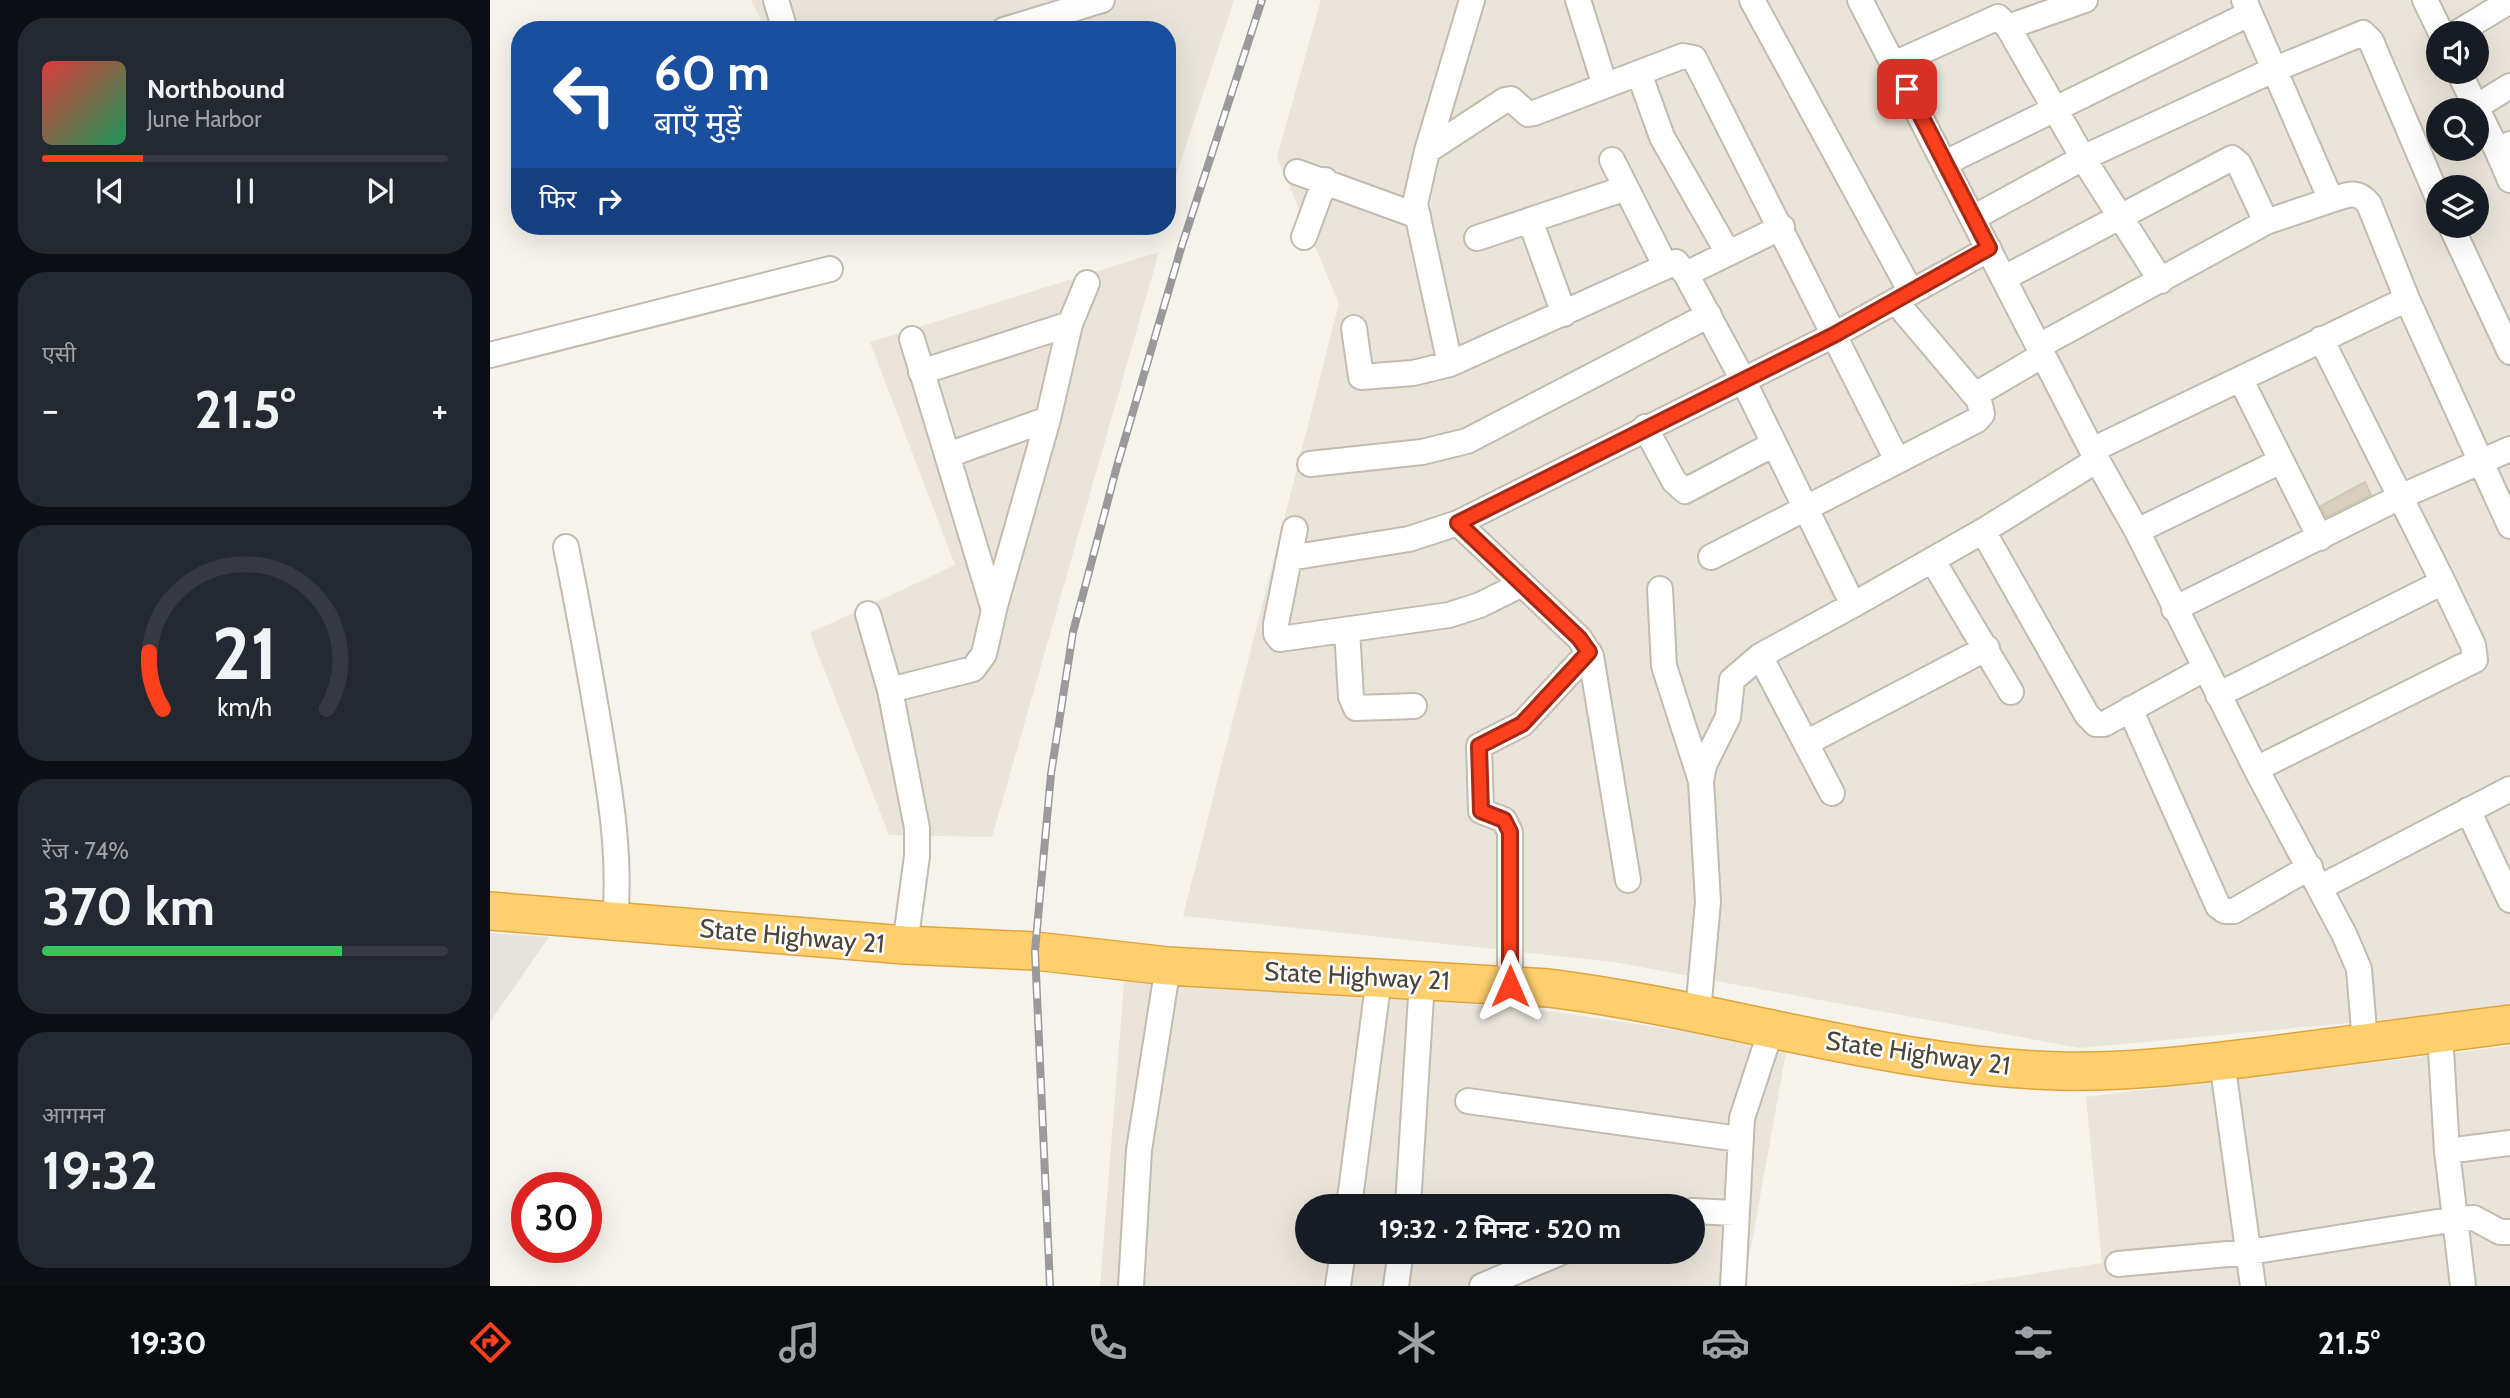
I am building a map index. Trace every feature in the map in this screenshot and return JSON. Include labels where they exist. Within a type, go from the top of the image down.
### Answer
[{"type":"highway","name":"State Highway 21","points":[[490,911],[905,945],[1035,951],[1168,966],[1422,980],[1611,996],[1698,1012],[1771,1030],[1970,1063],[2057,1071],[2222,1061],[2510,1024]]},
{"type":"street","points":[[776,0],[782,21]]},
{"type":"street","points":[[1033,21],[1101,0]]},
{"type":"street","points":[[1450,364],[1418,216],[1416,194],[1472,0]]},
{"type":"street","points":[[1578,0],[1605,86]]},
{"type":"street","points":[[1711,557],[1977,420],[1982,408],[1903,297],[1752,0]]},
{"type":"street","points":[[1894,64],[2000,15],[2085,0]]},
{"type":"street","points":[[2425,0],[2435,21]]},
{"type":"street","points":[[2477,21],[2510,1]]},
{"type":"street","points":[[1868,2],[1894,64],[2094,455],[2137,531],[2204,669],[2315,877],[2359,969],[2365,1043]]},
{"type":"street","points":[[1945,163],[2247,7],[2331,200]]},
{"type":"street","points":[[2000,15],[2083,158],[2161,281]]},
{"type":"street","points":[[1973,218],[2083,158],[2357,34],[2367,35],[2428,175]]},
{"type":"street","points":[[1427,152],[1506,100],[1511,99],[1528,114],[1683,56],[1694,58],[1782,227],[1897,460]]},
{"type":"street","points":[[1639,73],[1662,137],[1728,253]]},
{"type":"street","points":[[2489,99],[2510,86]]},
{"type":"street","points":[[2489,126],[2503,147],[2510,180]]},
{"type":"street","points":[[2004,278],[2232,158],[2239,163],[2266,222]]},
{"type":"street","points":[[1612,160],[1626,188],[1676,269],[1709,315],[1853,605]]},
{"type":"street","points":[[1297,172],[1418,216]]},
{"type":"street","points":[[1304,237],[1325,180]]},
{"type":"street","points":[[1477,238],[1626,188]]},
{"type":"street","points":[[1975,395],[2041,351],[2266,222],[2351,193],[2358,194],[2370,204],[2407,299],[2510,526]]},
{"type":"street","points":[[1530,220],[1564,314]]},
{"type":"street","points":[[1354,328],[1361,377],[1413,373],[1450,364],[1676,269],[1728,253],[1782,227]]},
{"type":"street","points":[[2457,238],[2510,352]]},
{"type":"street","points":[[1289,558],[1409,539],[1458,523],[1742,378],[1834,335],[1989,248]]},
{"type":"street","points":[[490,355],[830,269]]},
{"type":"street","points":[[890,690],[974,668],[984,654],[1048,419],[1070,324],[1087,283]]},
{"type":"street","points":[[1698,1012],[1708,902],[1701,781],[1704,765],[1728,717],[1732,680],[1760,656],[1983,531],[2094,455],[2321,339],[2407,299]]},
{"type":"street","points":[[1310,464],[1422,452],[1467,441],[1709,315]]},
{"type":"street","points":[[921,372],[1070,324]]},
{"type":"street","points":[[912,339],[994,610]]},
{"type":"street","points":[[2256,769],[2475,660],[2473,645],[2402,496],[2321,339]]},
{"type":"street","points":[[2241,380],[2320,538]]},
{"type":"street","points":[[948,455],[1048,419]]},
{"type":"street","points":[[1645,427],[1674,481],[1685,491],[1772,445]]},
{"type":"street","points":[[2174,609],[2402,496],[2510,449]]},
{"type":"street","points":[[2137,531],[2281,461]]},
{"type":"street","points":[[1458,523],[1520,585],[1579,638],[1589,652],[1628,880]]},
{"type":"street","points":[[1295,529],[1276,624],[1276,634],[1280,639],[1449,615],[1480,605],[1520,585]]},
{"type":"street","points":[[1983,531],[2091,721],[2104,724],[2204,669]]},
{"type":"street","points":[[566,548],[613,812],[619,860],[615,921]]},
{"type":"street","points":[[1933,561],[2011,692]]},
{"type":"street","points":[[2218,695],[2443,582]]},
{"type":"street","points":[[1660,589],[1664,666],[1701,781]]},
{"type":"street","points":[[868,614],[890,690],[917,828],[917,856],[905,945]]},
{"type":"street","points":[[1347,630],[1352,698],[1356,708],[1414,706]]},
{"type":"street","points":[[1806,743],[1987,648]]},
{"type":"street","points":[[1510,986],[1510,832],[1504,820],[1481,811],[1479,746],[1522,724],[1589,652]]},
{"type":"street","points":[[1760,656],[1832,793]]},
{"type":"street","points":[[2130,709],[2218,906],[2225,911],[2234,911],[2315,877],[2510,789]]},
{"type":"street","points":[[2468,810],[2510,900]]},
{"type":"street","points":[[1131,1286],[1138,1161],[1168,966]]},
{"type":"street","points":[[1351,1194],[1379,978]]},
{"type":"street","points":[[1409,1194],[1422,980]]},
{"type":"street","points":[[1733,1286],[1742,1118],[1771,1030]]},
{"type":"street","points":[[2440,1033],[2447,1151],[2463,1286]]},
{"type":"street","points":[[2222,1061],[2253,1286]]},
{"type":"street","points":[[1468,1101],[1739,1139]]},
{"type":"street","points":[[2447,1151],[2510,1143]]},
{"type":"street","points":[[1705,1212],[1735,1213]]},
{"type":"street","points":[[2118,1264],[2250,1252],[2455,1219],[2474,1218],[2500,1232],[2510,1232]]},
{"type":"street","points":[[1338,1286],[1341,1264]]},
{"type":"street","points":[[1395,1286],[1399,1264]]},
{"type":"street","points":[[1482,1286],[1534,1264]]},
{"type":"shaded area","points":[[751,0],[1234,0],[1176,176],[1176,21],[762,21]]},
{"type":"shaded area","points":[[1321,0],[2510,0],[2510,1008],[2080,1048],[1614,962],[1183,916],[1339,303],[1277,157]]},
{"type":"shaded area","points":[[1159,252],[992,837],[889,835],[810,633],[955,565],[870,342]]},
{"type":"shaded area","points":[[490,933],[549,937],[490,1022]]},
{"type":"shaded area","points":[[1125,971],[1556,1012],[1787,1047],[1744,1286],[1100,1286]]},
{"type":"shaded area","points":[[2510,1046],[2510,1286],[1955,1286],[2102,1263],[2086,1097]]},
{"type":"building","points":[[2365,482],[2371,495],[2326,517],[2321,506]]},
{"type":"railway","points":[[1050,1286],[1035,951],[1051,774],[1073,632],[1117,466],[1182,245],[1262,0]]},
{"type":"route","points":[[1510,986],[1510,832],[1508,825],[1499,816],[1486,815],[1481,811],[1479,746],[1522,724],[1589,652],[1579,638],[1520,585],[1458,523],[1718,390],[1834,335],[1989,248],[1907,89]]}]
